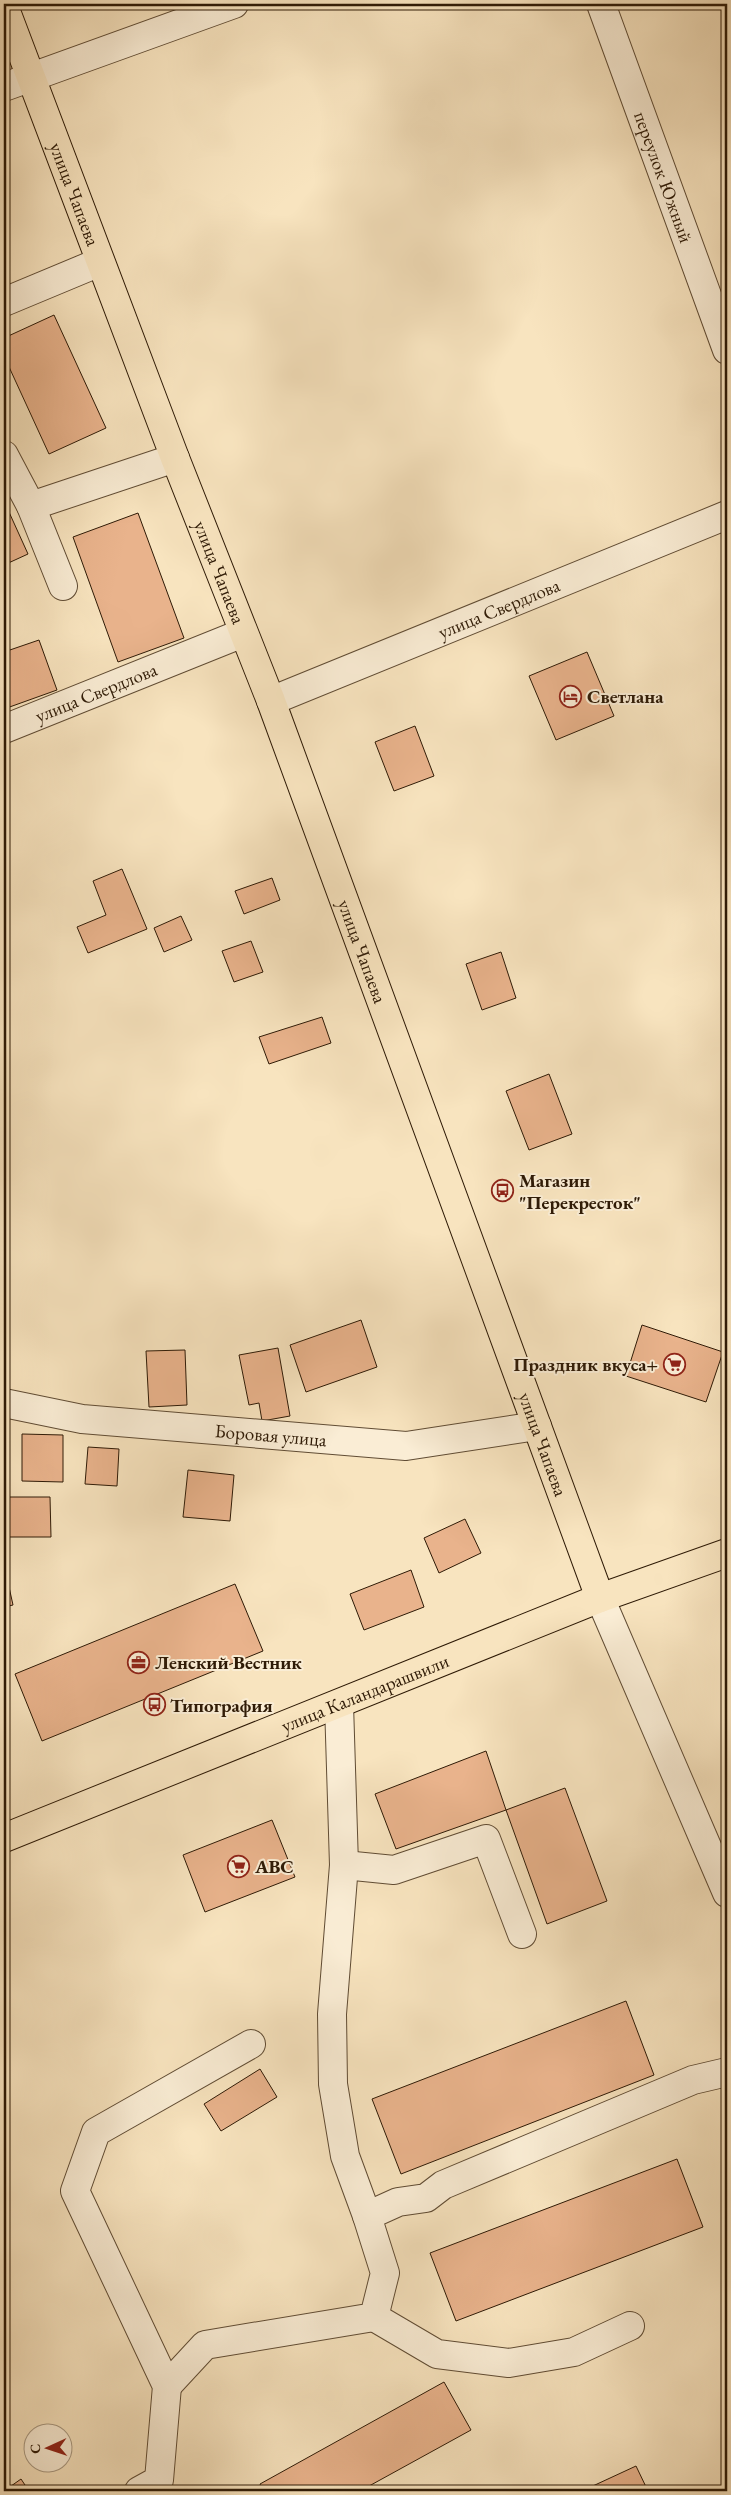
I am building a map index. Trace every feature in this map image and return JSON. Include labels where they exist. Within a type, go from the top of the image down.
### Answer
[{"type":"main road","name":"улица Чапаева","points":[[4,6],[29,77],[175,458],[243,633],[272,701],[600,1598]]},
{"type":"main road","name":"улица Каландарашвили","points":[[4,1838],[600,1598],[727,1553]]},
{"type":"street","points":[[4,87],[234,4]]},
{"type":"street","name":"переулок Южный","points":[[601,4],[727,350]]},
{"type":"street","points":[[4,302],[100,262]]},
{"type":"street","points":[[4,455],[31,506],[63,586]]},
{"type":"street","points":[[31,506],[175,458]]},
{"type":"street","name":"улица Свердлова","points":[[272,701],[727,515]]},
{"type":"street","name":"улица Свердлова","points":[[4,729],[243,633]]},
{"type":"street","name":"Боровая улица","points":[[4,1403],[82,1419],[406,1446],[537,1426]]},
{"type":"street","name":"улица Чапаева","points":[[600,1598],[727,1894]]},
{"type":"street","points":[[340,1704],[344,1865],[332,2014],[333,2084],[345,2156],[385,2273],[374,2317]]},
{"type":"street","points":[[344,1865],[394,1870],[486,1838],[522,1934]]},
{"type":"street","points":[[139,2491],[159,2480],[167,2386],[75,2191],[96,2132],[251,2044]]},
{"type":"street","points":[[367,2216],[398,2202],[426,2198],[443,2184],[693,2080],[727,2072]]},
{"type":"street","points":[[167,2386],[206,2345],[374,2317],[437,2354],[509,2364],[574,2352],[630,2326]]},
{"type":"building","points":[[54,315],[106,428],[49,454],[4,356],[4,338]]},
{"type":"building","points":[[4,501],[28,554],[4,565]]},
{"type":"building","points":[[138,513],[184,638],[118,662],[73,537]]},
{"type":"building","points":[[39,640],[57,690],[4,709],[4,652]]},
{"type":"building","name":"Светлана","points":[[587,652],[614,716],[556,740],[529,676]]},
{"type":"building","points":[[415,726],[434,776],[394,791],[375,742]]},
{"type":"building","points":[[122,869],[147,929],[88,953],[77,927],[106,915],[93,881]]},
{"type":"building","points":[[272,878],[280,900],[244,914],[235,891]]},
{"type":"building","points":[[181,916],[192,940],[164,952],[154,928]]},
{"type":"building","points":[[251,941],[263,972],[234,982],[222,951]]},
{"type":"building","points":[[501,952],[516,998],[482,1010],[466,964]]},
{"type":"building","points":[[322,1017],[331,1043],[269,1064],[259,1037]]},
{"type":"building","points":[[549,1074],[572,1134],[529,1150],[506,1091]]},
{"type":"building","points":[[361,1320],[377,1367],[306,1392],[290,1345]]},
{"type":"building","name":"Праздник вкуса+","points":[[642,1325],[723,1352],[706,1402],[626,1376]]},
{"type":"building","points":[[278,1348],[290,1416],[262,1421],[259,1403],[249,1405],[239,1355]]},
{"type":"building","points":[[185,1350],[187,1405],[149,1407],[146,1351]]},
{"type":"building","points":[[22,1434],[63,1435],[63,1482],[22,1481]]},
{"type":"building","points":[[88,1447],[119,1449],[117,1486],[85,1484]]},
{"type":"building","points":[[188,1470],[234,1475],[230,1521],[183,1517]]},
{"type":"building","points":[[4,1497],[50,1497],[51,1537],[4,1537]]},
{"type":"building","points":[[465,1519],[481,1553],[439,1573],[424,1538]]},
{"type":"building","points":[[411,1570],[424,1607],[364,1630],[350,1594]]},
{"type":"building","points":[[7,1578],[13,1605],[4,1607],[4,1579]]},
{"type":"building","name":"Ленский Вестник","points":[[235,1584],[263,1651],[42,1741],[15,1674]]},
{"type":"building","points":[[486,1751],[506,1810],[396,1849],[375,1794]]},
{"type":"building","points":[[565,1788],[607,1901],[547,1924],[506,1810]]},
{"type":"building","name":"ABC","points":[[272,1820],[295,1877],[205,1912],[183,1855]]},
{"type":"building","points":[[626,2001],[654,2075],[401,2174],[372,2099]]},
{"type":"building","points":[[260,2069],[277,2097],[221,2131],[204,2104]]},
{"type":"building","points":[[677,2159],[703,2227],[456,2321],[430,2253]]},
{"type":"building","points":[[444,2382],[471,2430],[360,2491],[263,2491],[260,2484]]},
{"type":"building","points":[[636,2466],[648,2491],[582,2491]]},
{"type":"building","points":[[21,2479],[29,2491],[4,2491]]},
{"type":"place","name":"Светлана","points":[[571,696]]},
{"type":"place","name":"Магазин \"Перекресток\"","points":[[503,1191]]},
{"type":"place","name":"Праздник вкуса+","points":[[674,1364]]},
{"type":"place","name":"Ленский Вестник","points":[[139,1662]]},
{"type":"place","name":"Типография","points":[[154,1705]]},
{"type":"place","name":"ABC","points":[[239,1866]]}]
